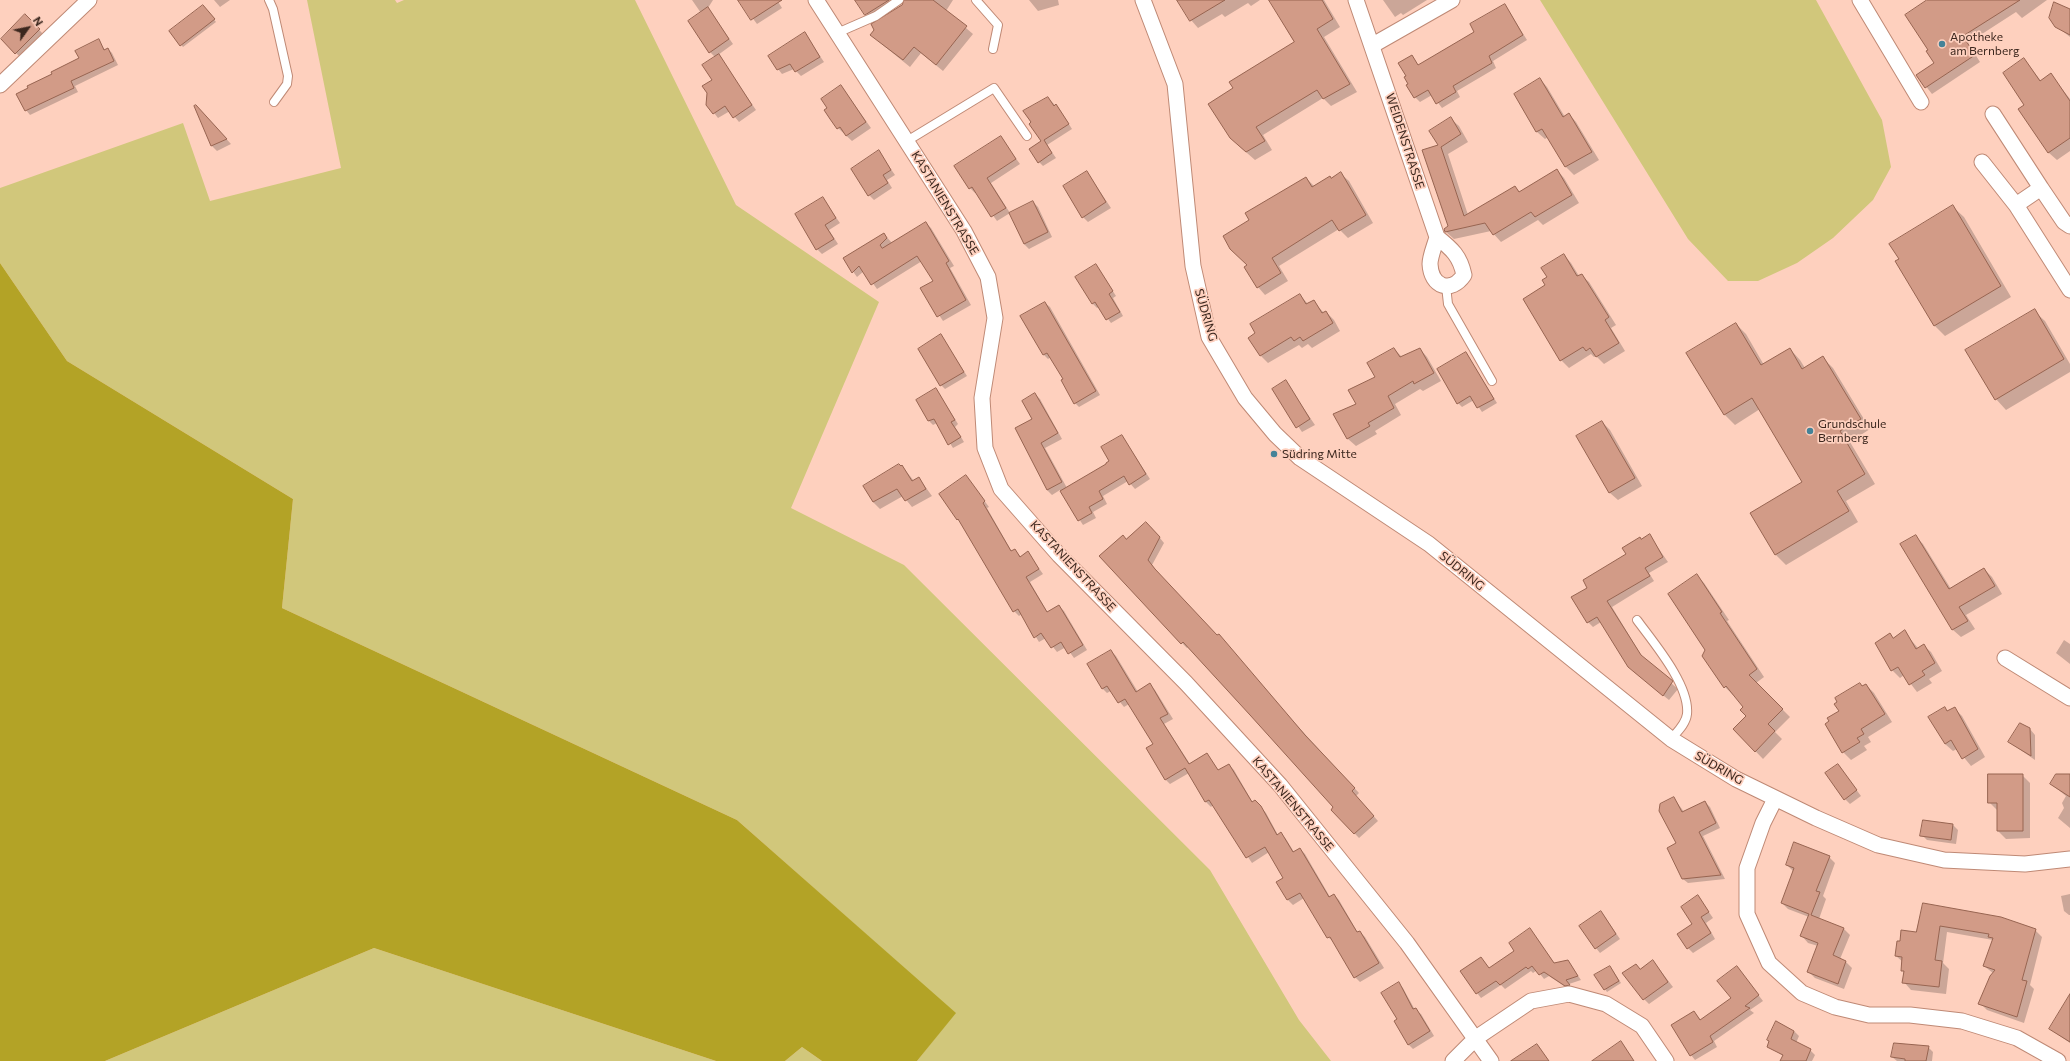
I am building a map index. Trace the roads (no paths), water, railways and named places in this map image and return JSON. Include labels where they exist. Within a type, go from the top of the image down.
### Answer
[{"type":"street","points":[[0,85],[89,0]]},
{"type":"street","name":"KASTANIENSTRASSE","points":[[816,0],[964,231],[988,278],[995,318],[982,398],[984,448],[1001,489],[1059,555],[1186,683],[1280,785],[1407,943],[1491,1061]]},
{"type":"street","name":"SÜDRING","points":[[1143,0],[1175,84],[1193,266],[1209,337],[1244,398],[1275,434],[1300,458],[1429,544],[1671,739],[1736,779],[1775,799],[1878,845],[1944,860],[2025,864],[2070,859]]},
{"type":"street","name":"WEIDENSTRASSE","points":[[1356,0],[1373,45],[1437,237]]},
{"type":"street","points":[[1373,45],[1452,0]]},
{"type":"street","points":[[1860,0],[1920,102]]},
{"type":"street","points":[[1993,114],[2064,222],[2070,226]]},
{"type":"street","points":[[1982,162],[2016,205],[2070,290]]},
{"type":"street","points":[[2016,205],[2041,188]]},
{"type":"street","points":[[1437,237],[1452,250],[1461,262],[1464,275],[1458,283],[1452,287],[1440,285],[1433,278],[1430,264],[1437,237]]},
{"type":"street","points":[[2005,658],[2070,698]]},
{"type":"street","points":[[1775,799],[1763,823],[1747,868],[1748,914],[1769,963],[1802,993],[1835,1007],[1869,1016],[1910,1015],[1962,1021],[2017,1038],[2058,1061]]},
{"type":"street","points":[[1453,1061],[1476,1038],[1531,1001],[1569,994],[1606,1004],[1642,1026],[1666,1061]]},
{"type":"lane","points":[[269,0],[273,9],[288,76],[286,84],[274,102]]},
{"type":"lane","points":[[837,33],[876,16],[899,0]]},
{"type":"lane","points":[[976,0],[998,25],[993,49]]},
{"type":"lane","points":[[907,142],[994,88],[1027,136]]},
{"type":"lane","points":[[1446,286],[1448,304],[1492,381]]},
{"type":"lane","points":[[1637,620],[1678,679],[1684,697],[1687,714],[1683,726],[1671,739]]},
{"type":"place","name":"Apotheke am Bernberg","points":[[1942,44]]},
{"type":"place","name":"Grundschule Bernberg","points":[[1810,431]]},
{"type":"place","name":"Südring Mitte","points":[[1274,454]]}]
